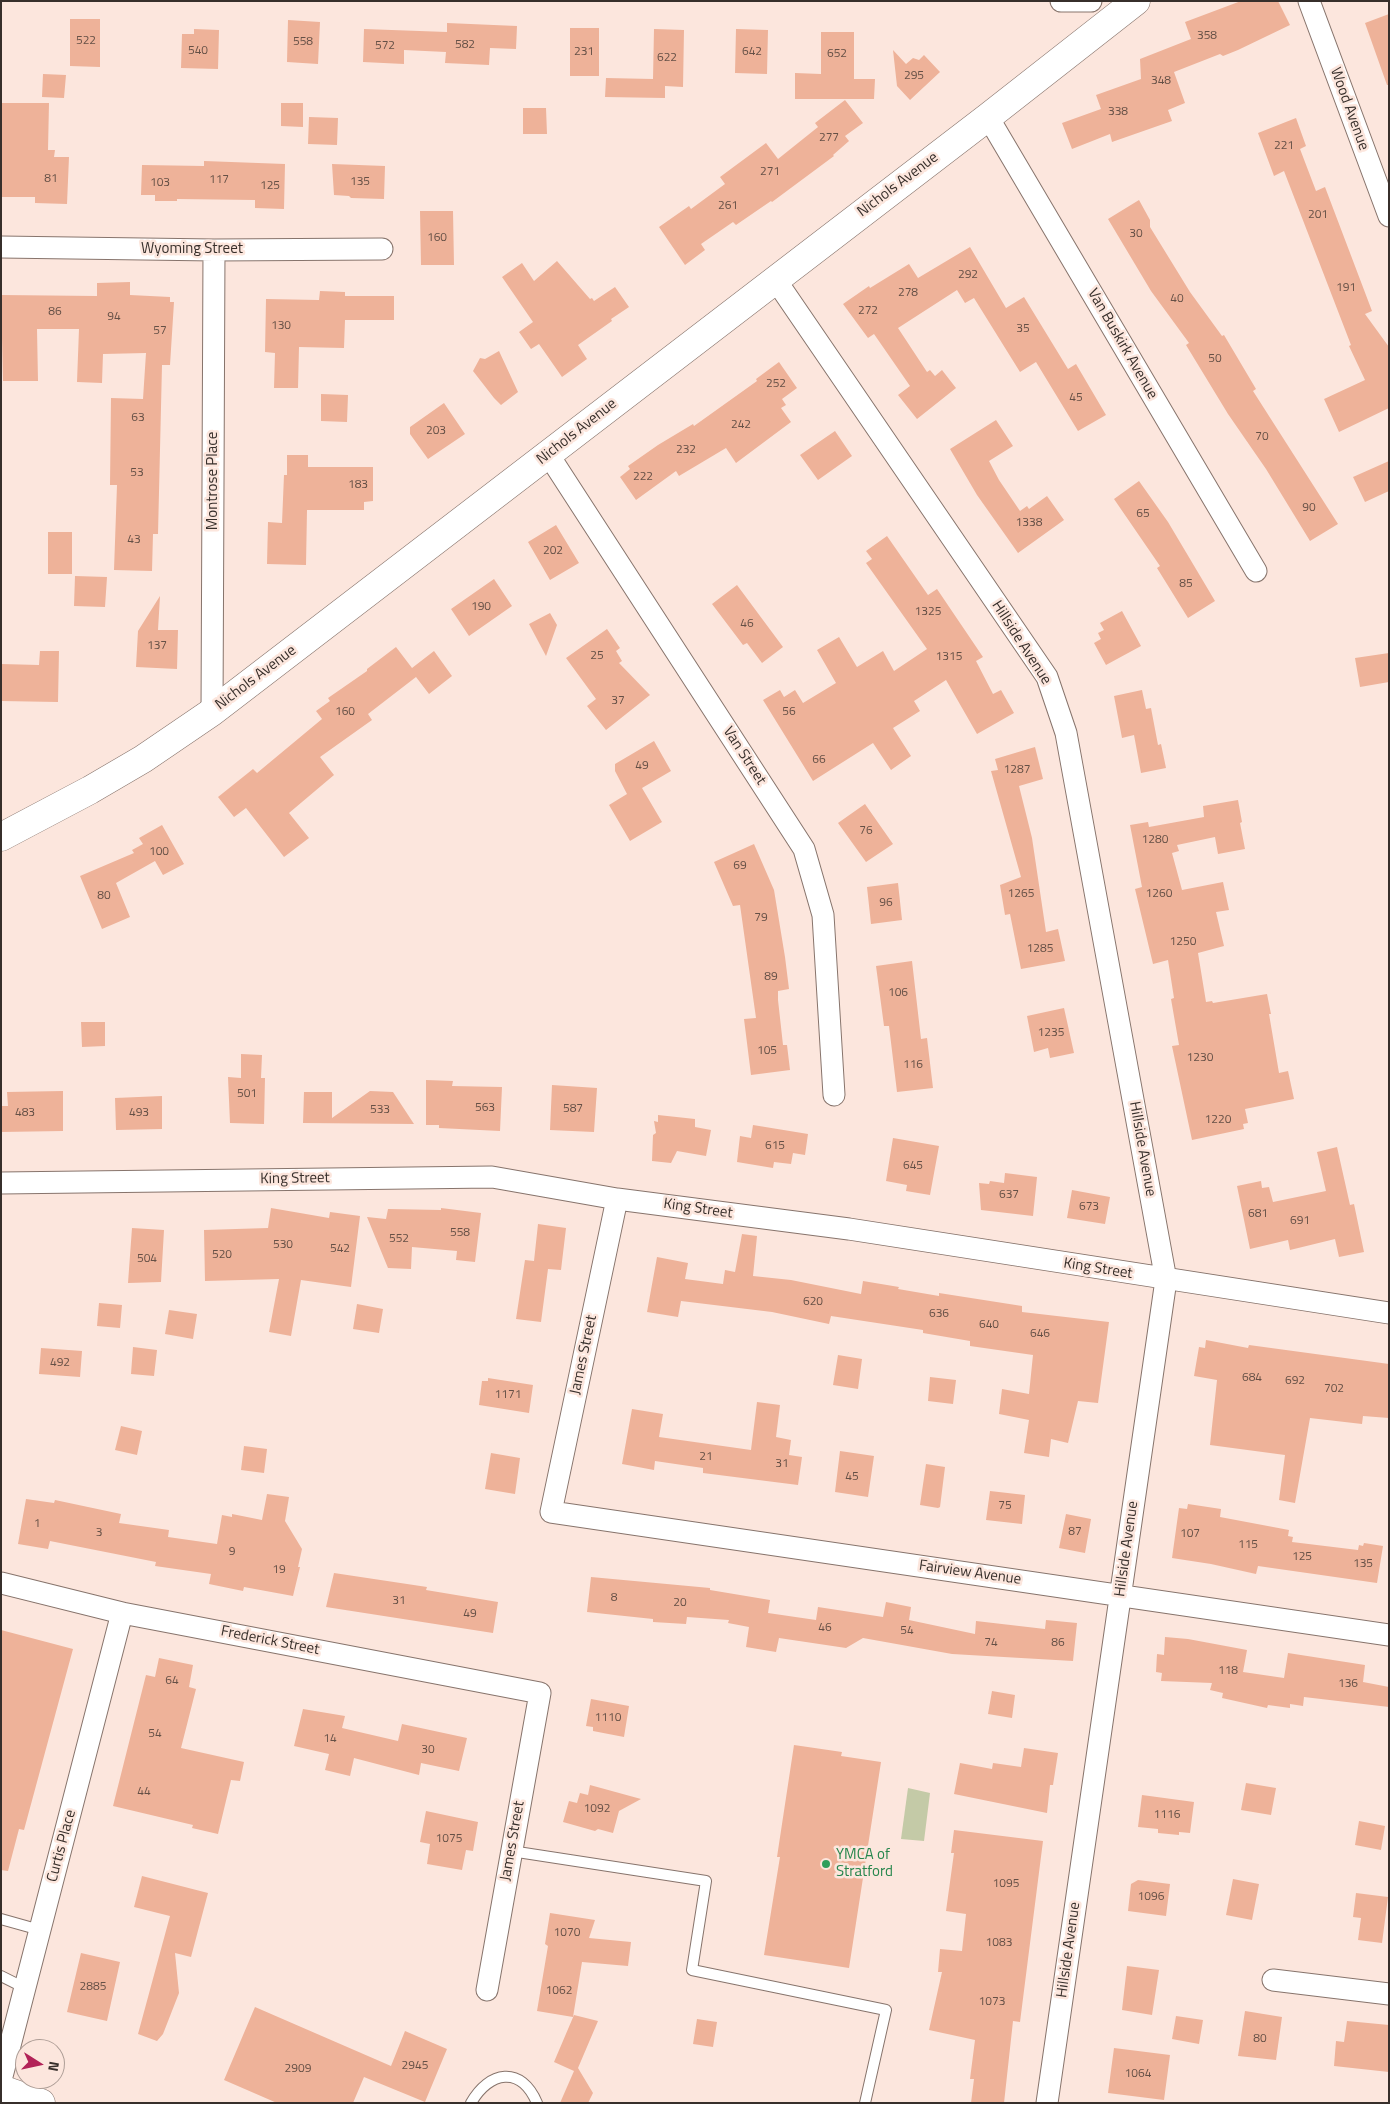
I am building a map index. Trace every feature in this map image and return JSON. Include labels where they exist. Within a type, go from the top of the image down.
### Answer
[{"type":"main road","name":"Nichols Avenue","points":[[1,837],[90,790],[143,759],[212,712],[988,117],[1136,1]]},
{"type":"main road","points":[[1,2090],[41,2103]]},
{"type":"street","points":[[1061,1],[1091,1]]},
{"type":"street","name":"Wood Avenue","points":[[1309,1],[1389,216]]},
{"type":"street","name":"Van Buskirk Avenue","points":[[988,117],[1256,571]]},
{"type":"street","name":"Wyoming Street","points":[[1,247],[214,250],[382,249]]},
{"type":"street","name":"Montrose Place","points":[[212,712],[214,250]]},
{"type":"street","name":"Hillside Avenue","points":[[775,279],[1047,677],[1066,733],[1166,1280],[1047,2103]]},
{"type":"street","name":"Van Street","points":[[548,454],[804,849],[824,915],[834,1095]]},
{"type":"street","name":"King Street","points":[[1,1183],[492,1176],[616,1198],[849,1229],[1166,1280],[1389,1313]]},
{"type":"street","name":"James Street","points":[[551,1512],[616,1198]]},
{"type":"street","name":"Fairview Avenue","points":[[551,1512],[1389,1635]]},
{"type":"street","name":"Frederick Street","points":[[1,1584],[122,1613],[540,1693]]},
{"type":"street","name":"Curtis Place","points":[[1,2080],[122,1613]]},
{"type":"street","name":"James Street","points":[[486,1990],[540,1693]]},
{"type":"street","points":[[1273,1980],[1389,1994]]},
{"type":"lane","points":[[512,1851],[706,1882],[692,1970],[886,2010],[865,2103]]},
{"type":"lane","points":[[1,1919],[40,1930]]},
{"type":"lane","points":[[1,1976],[25,1988]]},
{"type":"lane","points":[[470,2103],[496,2077],[509,2075],[521,2081],[533,2092],[537,2103]]},
{"type":"green space","points":[[908,1788],[930,1793],[924,1841],[901,1839]]},
{"type":"building","points":[[1241,1],[1278,1],[1290,25],[1238,50],[1223,56],[1220,54],[1174,72],[1185,103],[1168,110],[1172,121],[1112,142],[1110,134],[1072,149],[1062,123],[1101,109],[1096,95],[1141,79],[1140,59],[1191,39],[1185,22]]},
{"type":"building","points":[[1389,14],[1389,85],[1387,85],[1365,23]]},
{"type":"building","points":[[70,19],[100,19],[100,67],[70,66]]},
{"type":"building","points":[[288,20],[320,22],[318,64],[287,62]]},
{"type":"building","points":[[447,23],[517,26],[516,49],[490,48],[489,65],[445,63],[446,52],[404,50],[404,64],[363,62],[364,29],[447,32]]},
{"type":"building","points":[[570,28],[599,28],[599,76],[570,76]]},
{"type":"building","points":[[194,29],[219,30],[218,69],[181,68],[182,34],[194,34]]},
{"type":"building","points":[[654,29],[684,30],[683,87],[665,86],[665,98],[605,97],[606,78],[653,79]]},
{"type":"building","points":[[736,29],[768,30],[767,74],[735,73]]},
{"type":"building","points":[[821,32],[854,32],[854,79],[875,79],[874,99],[795,99],[795,73],[821,74]]},
{"type":"building","points":[[893,50],[906,64],[913,58],[919,60],[924,55],[940,72],[910,100],[897,86]]},
{"type":"building","points":[[43,74],[66,75],[64,98],[42,97]]},
{"type":"building","points":[[845,100],[863,123],[845,136],[849,141],[834,156],[772,202],[736,225],[733,222],[701,244],[705,250],[685,265],[659,227],[689,206],[691,209],[725,184],[720,177],[766,143],[778,159],[818,127],[815,123]]},
{"type":"building","points":[[1,103],[49,103],[48,150],[55,150],[54,157],[69,157],[67,204],[35,203],[35,197],[1,197]]},
{"type":"building","points":[[281,103],[303,103],[303,127],[281,126]]},
{"type":"building","points":[[523,108],[546,108],[547,134],[523,134]]},
{"type":"building","points":[[309,117],[338,118],[337,145],[308,144]]},
{"type":"building","points":[[1296,118],[1306,146],[1300,149],[1316,191],[1325,187],[1372,311],[1365,314],[1389,347],[1389,408],[1339,432],[1324,399],[1365,380],[1349,346],[1351,345],[1284,171],[1274,176],[1258,133]]},
{"type":"building","points":[[204,161],[285,164],[284,209],[255,208],[255,200],[177,199],[177,201],[155,201],[155,195],[141,195],[142,165],[204,166]]},
{"type":"building","points":[[332,164],[385,166],[384,199],[351,198],[349,196],[334,195]]},
{"type":"building","points":[[1139,200],[1150,220],[1150,227],[1190,292],[1222,336],[1224,335],[1256,389],[1253,391],[1338,524],[1310,541],[1266,469],[1228,414],[1186,345],[1189,343],[1151,291],[1108,219]]},
{"type":"building","points":[[420,211],[453,211],[454,265],[421,265]]},
{"type":"building","points":[[970,247],[1006,308],[1024,297],[1068,369],[1076,364],[1106,415],[1078,431],[1036,362],[1020,372],[974,298],[965,303],[957,290],[898,328],[927,372],[930,370],[935,376],[942,370],[956,388],[917,419],[898,395],[910,386],[874,334],[868,338],[843,304],[869,286],[870,288],[909,264],[918,278]]},
{"type":"building","points":[[557,261],[590,299],[592,298],[594,301],[615,287],[629,307],[578,345],[587,359],[562,377],[539,344],[531,349],[519,332],[533,322],[502,277],[522,263],[534,281]]},
{"type":"building","points":[[130,282],[130,295],[170,297],[170,302],[174,302],[170,365],[162,365],[158,534],[153,534],[152,571],[114,570],[117,485],[110,485],[111,398],[143,399],[146,353],[103,354],[102,383],[77,382],[79,329],[37,329],[38,381],[3,381],[1,295],[97,296],[97,283]]},
{"type":"building","points":[[320,291],[345,292],[345,296],[394,296],[394,320],[345,320],[344,348],[299,347],[298,388],[274,388],[275,353],[265,352],[266,299],[319,300]]},
{"type":"building","points":[[499,351],[518,392],[501,405],[473,371],[480,358],[485,359]]},
{"type":"building","points":[[779,362],[797,388],[782,399],[786,405],[781,408],[791,422],[736,463],[726,448],[679,476],[676,471],[636,500],[620,477],[630,469],[628,466],[658,445],[693,424],[694,426],[757,381],[756,379]]},
{"type":"building","points":[[321,394],[348,395],[347,422],[321,421]]},
{"type":"building","points":[[444,403],[465,434],[428,459],[410,434],[410,427]]},
{"type":"building","points":[[996,420],[1013,446],[989,461],[999,480],[1020,511],[1027,506],[1029,509],[1047,496],[1064,520],[1018,553],[977,495],[950,449]]},
{"type":"building","points":[[835,431],[852,456],[818,480],[800,455]]},
{"type":"building","points":[[287,455],[308,455],[308,467],[373,467],[373,501],[364,502],[364,510],[307,510],[306,565],[267,564],[268,522],[282,523],[284,475],[287,475]]},
{"type":"building","points":[[1389,461],[1389,491],[1365,502],[1353,477]]},
{"type":"building","points":[[1139,481],[1168,522],[1215,601],[1188,618],[1157,568],[1160,566],[1114,499]]},
{"type":"building","points":[[556,525],[579,563],[550,580],[528,542]]},
{"type":"building","points":[[48,532],[72,532],[72,574],[48,574]]},
{"type":"building","points":[[887,536],[928,595],[937,589],[983,657],[976,661],[993,694],[1001,690],[1014,713],[977,734],[946,680],[914,701],[920,711],[893,728],[911,756],[891,770],[873,743],[813,781],[763,700],[780,690],[784,697],[795,690],[803,703],[836,683],[817,650],[839,637],[857,667],[883,651],[894,671],[927,649],[866,563],[872,559],[866,551]]},
{"type":"building","points":[[75,576],[107,577],[105,607],[74,606]]},
{"type":"building","points":[[494,579],[512,606],[469,636],[451,609]]},
{"type":"building","points":[[737,585],[783,647],[762,663],[747,643],[743,645],[712,604]]},
{"type":"building","points":[[160,596],[158,630],[178,630],[177,669],[136,667],[138,631]]},
{"type":"building","points":[[1122,611],[1141,646],[1106,665],[1094,643],[1101,639],[1098,633],[1104,630],[1100,623]]},
{"type":"building","points":[[550,613],[557,625],[546,656],[529,624]]},
{"type":"building","points":[[607,629],[620,648],[616,651],[622,661],[619,663],[650,695],[606,730],[587,706],[596,699],[566,658]]},
{"type":"building","points":[[396,647],[412,668],[434,651],[452,676],[429,694],[416,677],[368,714],[372,720],[320,757],[334,775],[289,813],[309,838],[284,857],[246,808],[234,817],[218,797],[253,769],[257,773],[322,719],[316,711],[330,701],[328,698],[367,671],[367,669]]},
{"type":"building","points":[[40,651],[59,651],[58,702],[1,701],[1,664],[39,665]]},
{"type":"building","points":[[1389,653],[1389,682],[1360,687],[1355,658]]},
{"type":"building","points":[[1142,690],[1146,709],[1151,708],[1158,745],[1161,744],[1166,768],[1141,773],[1134,735],[1122,738],[1114,696]]},
{"type":"building","points":[[654,741],[671,771],[642,788],[662,822],[630,841],[609,805],[627,794],[615,771],[615,764]]},
{"type":"building","points":[[1035,747],[1043,779],[1019,786],[1032,838],[1046,932],[1058,929],[1065,961],[1021,969],[1010,914],[1005,915],[1000,885],[1021,877],[991,771],[998,770],[995,759]]},
{"type":"building","points":[[1238,800],[1245,849],[1218,854],[1215,837],[1177,845],[1179,851],[1172,853],[1182,890],[1223,882],[1229,910],[1216,912],[1224,946],[1198,953],[1206,1002],[1212,1001],[1213,1003],[1267,994],[1279,1073],[1288,1071],[1294,1099],[1245,1109],[1248,1123],[1243,1124],[1244,1129],[1192,1140],[1172,1046],[1179,1045],[1171,999],[1174,998],[1168,960],[1153,964],[1135,889],[1142,887],[1130,825],[1148,822],[1149,827],[1204,817],[1203,806]]},
{"type":"building","points":[[865,804],[893,844],[866,862],[838,823]]},
{"type":"building","points":[[162,825],[184,864],[163,875],[155,861],[116,883],[130,917],[102,929],[80,876],[134,853],[132,850],[143,844],[139,838]]},
{"type":"building","points":[[754,844],[774,890],[785,957],[789,989],[778,991],[778,1000],[783,1045],[787,1045],[790,1070],[751,1075],[744,1019],[756,1018],[740,905],[733,906],[714,862]]},
{"type":"building","points":[[898,883],[902,920],[871,924],[867,887]]},
{"type":"building","points":[[912,961],[921,1039],[927,1038],[933,1088],[897,1092],[889,1026],[884,1026],[876,966]]},
{"type":"building","points":[[1064,1008],[1074,1053],[1050,1058],[1048,1048],[1034,1052],[1027,1016]]},
{"type":"building","points":[[81,1022],[105,1022],[105,1046],[82,1047]]},
{"type":"building","points":[[241,1054],[262,1055],[261,1078],[265,1078],[264,1124],[230,1123],[228,1077],[241,1078]]},
{"type":"building","points":[[426,1080],[453,1081],[452,1086],[502,1087],[500,1131],[439,1128],[439,1125],[426,1125]]},
{"type":"building","points":[[552,1085],[597,1088],[594,1132],[550,1130]]},
{"type":"building","points":[[63,1091],[63,1131],[1,1132],[1,1106],[8,1106],[7,1092]]},
{"type":"building","points":[[370,1091],[393,1092],[414,1124],[303,1123],[304,1092],[332,1092],[332,1118]]},
{"type":"building","points":[[162,1096],[162,1129],[116,1130],[115,1098]]},
{"type":"building","points":[[658,1115],[695,1119],[695,1127],[711,1130],[706,1156],[677,1151],[671,1163],[652,1161],[653,1135],[656,1133],[654,1121],[658,1122]]},
{"type":"building","points":[[753,1125],[808,1134],[805,1155],[793,1153],[791,1164],[774,1162],[773,1168],[737,1162],[740,1136],[751,1138]]},
{"type":"building","points":[[893,1138],[939,1146],[930,1195],[906,1191],[907,1185],[886,1181]]},
{"type":"building","points":[[1337,1147],[1350,1205],[1354,1204],[1364,1252],[1339,1257],[1335,1239],[1290,1250],[1288,1240],[1250,1249],[1237,1186],[1261,1181],[1262,1188],[1269,1187],[1273,1202],[1326,1191],[1317,1152]]},
{"type":"building","points":[[1005,1173],[1037,1177],[1033,1216],[981,1210],[979,1183],[989,1184],[990,1181],[1004,1183]]},
{"type":"building","points":[[1072,1190],[1110,1197],[1105,1224],[1067,1218]]},
{"type":"building","points":[[271,1208],[329,1218],[330,1212],[360,1216],[351,1287],[301,1280],[291,1336],[269,1332],[279,1279],[205,1281],[204,1230],[268,1228]]},
{"type":"building","points":[[441,1208],[481,1213],[475,1262],[456,1260],[457,1251],[412,1247],[411,1269],[388,1268],[367,1217],[386,1219],[388,1209],[441,1210]]},
{"type":"building","points":[[538,1224],[566,1228],[561,1270],[548,1269],[541,1322],[516,1319],[525,1260],[534,1261]]},
{"type":"building","points":[[132,1228],[164,1230],[161,1282],[128,1283]]},
{"type":"building","points":[[742,1234],[757,1236],[753,1276],[791,1280],[861,1294],[863,1281],[939,1296],[939,1293],[1022,1306],[1022,1312],[1109,1322],[1098,1403],[1078,1401],[1068,1443],[1051,1439],[1049,1457],[1024,1453],[1029,1420],[999,1414],[1002,1389],[1029,1394],[1033,1355],[970,1346],[970,1341],[923,1333],[923,1330],[831,1316],[829,1324],[772,1312],[681,1301],[678,1317],[647,1312],[657,1257],[688,1263],[685,1279],[723,1284],[725,1270],[735,1272]]},
{"type":"building","points":[[99,1303],[122,1305],[120,1328],[97,1326]]},
{"type":"building","points":[[357,1304],[383,1309],[379,1333],[353,1329]]},
{"type":"building","points":[[169,1310],[197,1314],[193,1339],[165,1334]]},
{"type":"building","points":[[1206,1340],[1248,1348],[1249,1345],[1389,1364],[1389,1418],[1363,1416],[1362,1424],[1310,1418],[1295,1503],[1279,1500],[1285,1455],[1210,1445],[1217,1380],[1194,1376],[1199,1347],[1205,1348]]},
{"type":"building","points":[[133,1347],[157,1350],[154,1376],[131,1374]]},
{"type":"building","points":[[41,1348],[82,1351],[80,1377],[39,1374]]},
{"type":"building","points":[[838,1355],[862,1359],[858,1389],[833,1385]]},
{"type":"building","points":[[930,1377],[956,1380],[953,1404],[928,1401]]},
{"type":"building","points":[[488,1378],[533,1385],[529,1413],[479,1405],[482,1381],[488,1381]]},
{"type":"building","points":[[757,1402],[780,1405],[776,1437],[791,1440],[789,1455],[802,1457],[798,1485],[703,1473],[703,1468],[655,1461],[654,1470],[622,1464],[632,1409],[663,1414],[659,1437],[751,1450]]},
{"type":"building","points":[[121,1426],[142,1431],[137,1455],[115,1450]]},
{"type":"building","points":[[244,1446],[267,1449],[264,1473],[241,1470]]},
{"type":"building","points":[[840,1451],[874,1456],[868,1497],[835,1492]]},
{"type":"building","points":[[491,1453],[520,1458],[515,1494],[485,1489]]},
{"type":"building","points":[[926,1464],[945,1467],[940,1507],[938,1508],[920,1505]]},
{"type":"building","points":[[990,1491],[1025,1495],[1022,1524],[986,1520]]},
{"type":"building","points":[[267,1494],[289,1497],[285,1521],[302,1549],[293,1596],[244,1587],[243,1591],[209,1584],[211,1574],[155,1566],[156,1562],[50,1541],[48,1549],[18,1544],[26,1499],[54,1503],[55,1500],[121,1514],[119,1523],[169,1530],[168,1537],[217,1544],[222,1515],[232,1517],[232,1514],[262,1520]]},
{"type":"building","points":[[1188,1504],[1221,1509],[1220,1517],[1289,1530],[1288,1536],[1293,1537],[1292,1542],[1358,1550],[1359,1545],[1363,1546],[1364,1543],[1383,1546],[1377,1583],[1258,1566],[1256,1574],[1172,1558],[1179,1508],[1187,1509]]},
{"type":"building","points":[[1066,1514],[1091,1519],[1085,1553],[1059,1548]]},
{"type":"building","points":[[334,1573],[427,1587],[426,1590],[498,1602],[493,1633],[326,1607]]},
{"type":"building","points":[[591,1577],[710,1588],[710,1590],[770,1600],[768,1613],[816,1620],[818,1607],[883,1617],[886,1602],[911,1607],[909,1620],[975,1634],[976,1621],[1045,1629],[1046,1620],[1077,1623],[1073,1661],[952,1654],[863,1638],[846,1648],[779,1638],[776,1652],[746,1647],[749,1627],[728,1623],[729,1620],[687,1617],[686,1624],[653,1622],[653,1619],[587,1612]]},
{"type":"building","points":[[1,1630],[73,1649],[24,1830],[19,1829],[8,1871],[1,1870]]},
{"type":"building","points":[[1165,1637],[1188,1639],[1247,1650],[1243,1672],[1284,1678],[1288,1653],[1365,1665],[1363,1682],[1389,1687],[1389,1707],[1304,1697],[1303,1706],[1290,1704],[1290,1708],[1268,1705],[1267,1708],[1222,1698],[1223,1693],[1210,1690],[1212,1683],[1161,1681],[1162,1673],[1156,1672],[1157,1654],[1164,1655]]},
{"type":"building","points":[[159,1658],[193,1665],[189,1687],[196,1689],[181,1748],[244,1762],[240,1781],[231,1780],[218,1834],[192,1828],[193,1825],[113,1806],[146,1675],[155,1677]]},
{"type":"building","points":[[992,1691],[1015,1695],[1012,1718],[988,1714]]},
{"type":"building","points":[[591,1699],[629,1706],[624,1737],[593,1731],[593,1727],[586,1726]]},
{"type":"building","points":[[303,1709],[345,1716],[342,1728],[398,1741],[402,1724],[467,1738],[459,1771],[421,1763],[419,1775],[354,1758],[350,1776],[325,1770],[329,1754],[294,1746]]},
{"type":"building","name":"YMCA of Stratford","points":[[794,1745],[842,1752],[841,1756],[881,1762],[849,1968],[764,1955],[780,1857],[777,1857]]},
{"type":"building","points":[[1024,1748],[1058,1753],[1053,1785],[1050,1785],[1047,1813],[954,1794],[960,1763],[992,1769],[993,1763],[1021,1767]]},
{"type":"building","points":[[1246,1783],[1276,1788],[1271,1815],[1241,1810]]},
{"type":"building","points":[[590,1785],[641,1799],[619,1811],[613,1833],[598,1829],[595,1831],[563,1822],[569,1801],[577,1803],[580,1793],[588,1795]]},
{"type":"building","points":[[1142,1795],[1194,1802],[1190,1833],[1179,1832],[1179,1835],[1158,1833],[1158,1829],[1138,1827]]},
{"type":"building","points":[[426,1811],[478,1822],[473,1851],[466,1850],[462,1870],[427,1864],[430,1844],[420,1842]]},
{"type":"building","points":[[1359,1821],[1385,1826],[1381,1850],[1355,1845]]},
{"type":"building","points":[[954,1830],[1043,1841],[1020,2022],[1013,2021],[1004,2103],[971,2103],[974,2079],[970,2079],[975,2040],[929,2030],[942,1972],[938,1972],[940,1949],[962,1951],[966,1914],[946,1911],[954,1853],[951,1853]]},
{"type":"building","points":[[142,1876],[208,1893],[191,1957],[175,1953],[179,1993],[163,2034],[157,2041],[138,2034],[170,1916],[134,1907]]},
{"type":"building","points":[[1233,1879],[1259,1884],[1252,1920],[1226,1915]]},
{"type":"building","points":[[1138,1880],[1170,1884],[1166,1916],[1128,1911],[1131,1884]]},
{"type":"building","points":[[1356,1893],[1388,1897],[1382,1943],[1358,1940],[1361,1918],[1353,1917]]},
{"type":"building","points":[[550,1913],[595,1920],[589,1938],[631,1942],[628,1966],[582,1962],[573,2017],[537,2011],[548,1946],[545,1944]]},
{"type":"building","points":[[81,1953],[120,1962],[107,2021],[67,2012]]},
{"type":"building","points":[[1127,1966],[1159,1970],[1152,2015],[1122,2010]]},
{"type":"building","points":[[255,2007],[391,2066],[405,2031],[447,2049],[425,2102],[364,2077],[353,2103],[277,2103],[224,2080]]},
{"type":"building","points":[[1245,2011],[1282,2017],[1276,2060],[1238,2056]]},
{"type":"building","points":[[574,2015],[598,2021],[578,2068],[593,2093],[588,2103],[560,2103],[574,2071],[554,2062]]},
{"type":"building","points":[[1176,2016],[1203,2020],[1199,2044],[1172,2039]]},
{"type":"building","points":[[697,2019],[717,2022],[713,2047],[693,2044]]},
{"type":"building","points":[[1347,2021],[1389,2025],[1389,2072],[1334,2066],[1336,2041],[1344,2042]]},
{"type":"building","points":[[1114,2048],[1170,2055],[1164,2100],[1108,2093]]},
{"type":"place","name":"YMCA of Stratford","points":[[826,1864]]}]
